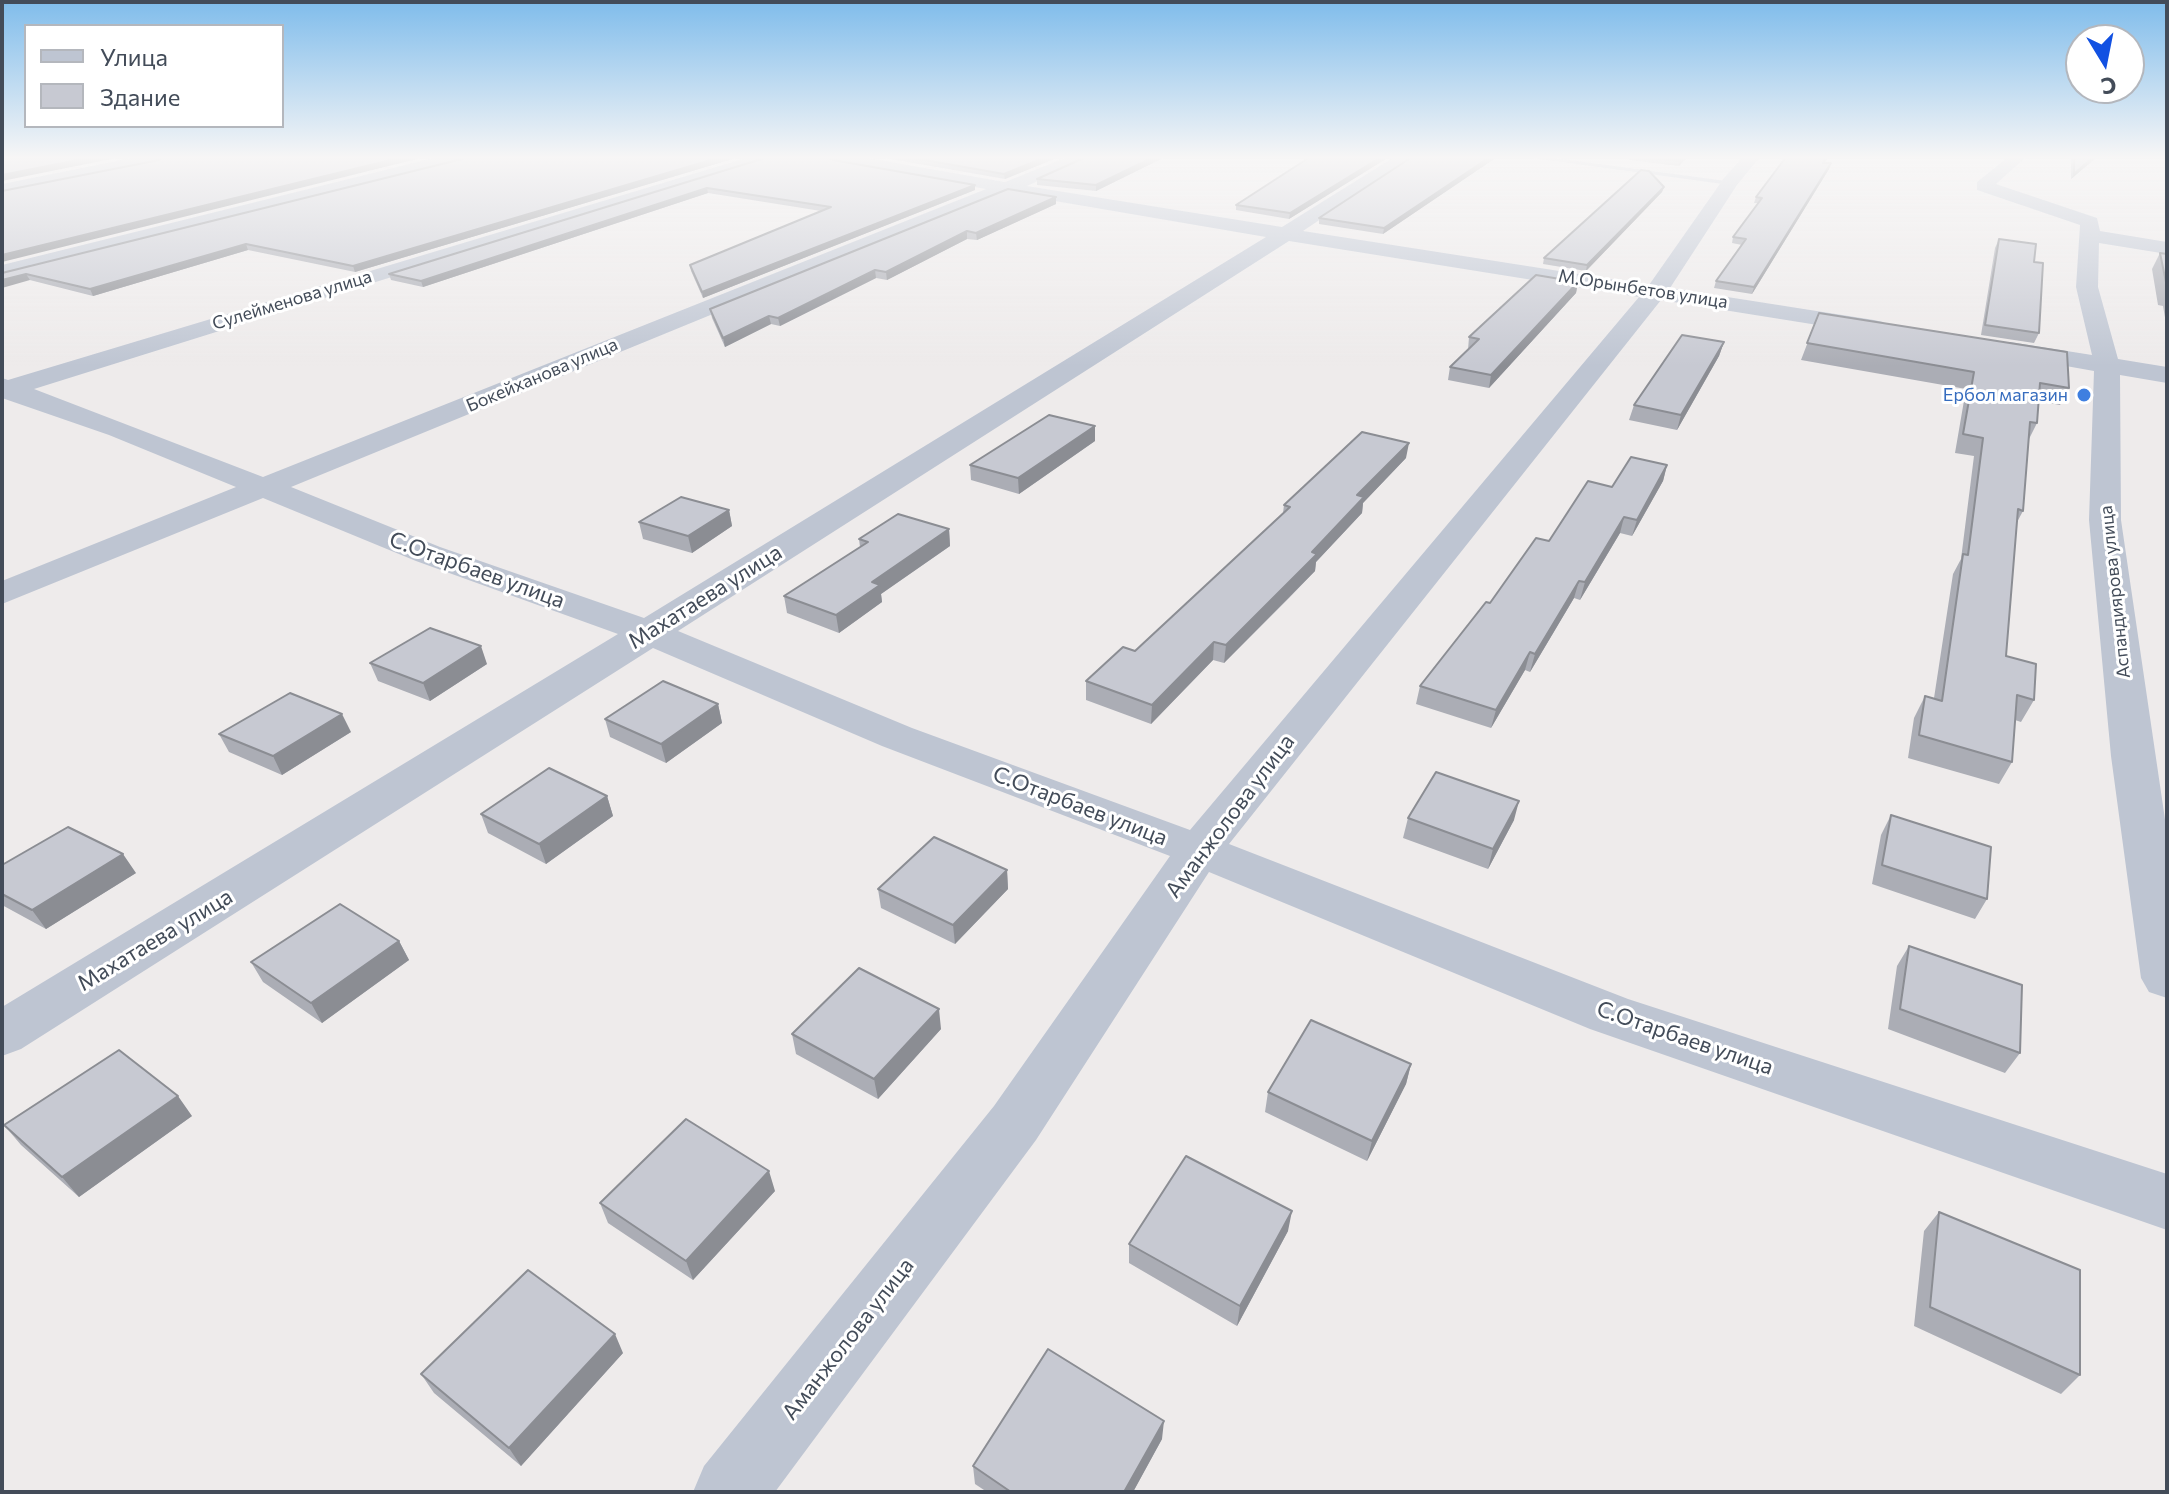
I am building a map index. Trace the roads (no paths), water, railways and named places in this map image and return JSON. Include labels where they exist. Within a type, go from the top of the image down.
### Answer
[{"type":"street","points":[[2,271],[179,227]]},
{"type":"street","name":"Сулейменова улица","points":[[4,388],[527,227]]},
{"type":"street","name":"Бокейханова улица","points":[[2,593],[267,489],[903,227]]},
{"type":"street","name":"М.Орынбетов улица","points":[[1248,227],[1889,329]]},
{"type":"street","name":"Махатаева улица","points":[[2,1034],[249,884],[1300,227]]},
{"type":"street","name":"Аманжолова улица","points":[[730,1492],[1015,1123],[1199,850],[1657,290],[1701,227]]},
{"type":"street","points":[[2091,227],[2092,236],[2167,248]]},
{"type":"street","name":"Аспандиярова улица","points":[[2092,236],[2087,287],[2107,365],[2105,520],[2132,756],[2167,978]]},
{"type":"street","points":[[1983,345],[2167,375]]},
{"type":"street","name":"С.Отарбаев улица","points":[[4,388],[428,554],[648,632],[897,737],[1199,850],[1609,1014],[2167,1202]]},
{"type":"place","name":"Ербол магазин","points":[[2084,395]]}]
